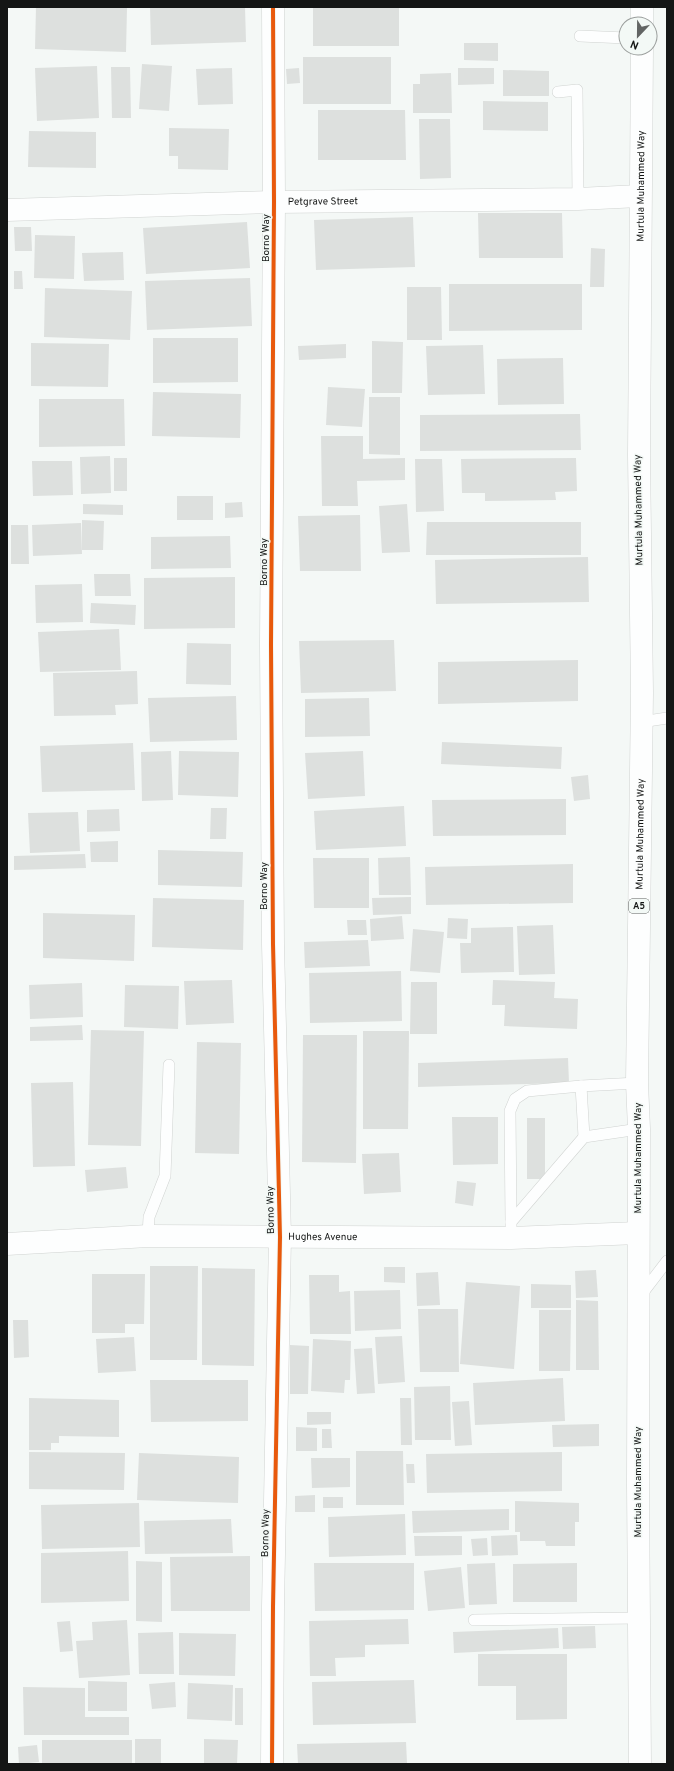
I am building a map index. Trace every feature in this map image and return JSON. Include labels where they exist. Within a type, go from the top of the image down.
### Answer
[{"type":"street","name":"Borno Way","points":[[272,1764],[273,1591],[280,1237],[272,921],[271,637],[274,202],[273,7]]},
{"type":"street","name":"Murtula Muhammed Way","points":[[640,1764],[638,1299],[639,1129],[637,1083],[642,722],[639,455],[642,56]]},
{"type":"street","name":"Petgrave Street","points":[[7,210],[274,202],[578,199],[640,196]]},
{"type":"street","name":"Hughes Avenue","points":[[7,1244],[148,1236],[280,1237],[511,1230],[638,1233]]},
{"type":"lane","points":[[580,36],[618,38]]},
{"type":"lane","points":[[558,92],[577,90],[578,199]]},
{"type":"lane","points":[[642,722],[667,718]]},
{"type":"lane","points":[[148,1236],[149,1217],[165,1176],[169,1065]]},
{"type":"lane","points":[[511,1230],[510,1111],[515,1099],[527,1091],[637,1083]]},
{"type":"lane","points":[[511,1230],[584,1137],[580,1086]]},
{"type":"lane","points":[[584,1137],[639,1129]]},
{"type":"lane","points":[[638,1299],[667,1261]]},
{"type":"lane","points":[[474,1620],[639,1618]]},
{"type":"building","points":[[36,7],[127,8],[126,52],[35,49]]},
{"type":"building","points":[[150,7],[245,7],[246,42],[151,45]]},
{"type":"building","points":[[313,7],[399,7],[399,46],[313,46]]},
{"type":"building","points":[[464,43],[498,43],[498,61],[464,60]]},
{"type":"building","points":[[303,57],[391,57],[391,104],[303,104]]},
{"type":"building","points":[[142,64],[172,66],[169,111],[139,109]]},
{"type":"building","points":[[97,66],[99,118],[37,121],[35,68]]},
{"type":"building","points":[[111,67],[130,67],[131,118],[112,118]]},
{"type":"building","points":[[232,68],[233,104],[198,105],[196,69]]},
{"type":"building","points":[[299,68],[300,83],[287,84],[286,69]]},
{"type":"building","points":[[458,68],[494,68],[494,84],[458,85]]},
{"type":"building","points":[[503,70],[549,71],[549,96],[503,96]]},
{"type":"building","points":[[451,73],[452,113],[413,113],[413,84],[420,84],[420,74]]},
{"type":"building","points":[[483,101],[548,102],[548,131],[483,130]]},
{"type":"building","points":[[318,110],[405,110],[406,160],[318,160]]},
{"type":"building","points":[[419,119],[450,119],[451,178],[420,179]]},
{"type":"building","points":[[169,128],[229,129],[228,170],[178,169],[178,156],[169,156]]},
{"type":"building","points":[[29,131],[96,132],[96,168],[28,167]]},
{"type":"building","points":[[478,213],[562,213],[563,258],[479,258]]},
{"type":"building","points":[[413,217],[415,267],[316,270],[314,220]]},
{"type":"building","points":[[247,222],[250,268],[146,274],[143,228]]},
{"type":"building","points":[[14,227],[31,227],[32,251],[15,251]]},
{"type":"building","points":[[35,235],[75,236],[74,279],[34,278]]},
{"type":"building","points":[[591,248],[605,249],[604,287],[590,287]]},
{"type":"building","points":[[123,252],[124,280],[84,281],[82,253]]},
{"type":"building","points":[[14,271],[22,271],[23,289],[14,289]]},
{"type":"building","points":[[250,278],[252,326],[147,330],[145,281]]},
{"type":"building","points":[[449,284],[582,284],[582,330],[449,331]]},
{"type":"building","points":[[407,287],[441,287],[442,340],[407,340]]},
{"type":"building","points":[[45,288],[132,291],[130,340],[44,337]]},
{"type":"building","points":[[153,338],[238,338],[238,382],[153,383]]},
{"type":"building","points":[[372,341],[403,342],[402,393],[372,393]]},
{"type":"building","points":[[31,343],[109,344],[108,387],[31,386]]},
{"type":"building","points":[[346,344],[346,358],[299,360],[298,346]]},
{"type":"building","points":[[483,345],[485,394],[428,395],[426,346]]},
{"type":"building","points":[[563,358],[564,404],[498,405],[497,359]]},
{"type":"building","points":[[328,387],[365,389],[362,427],[326,425]]},
{"type":"building","points":[[153,392],[241,394],[240,438],[152,436]]},
{"type":"building","points":[[369,397],[400,397],[400,455],[369,454]]},
{"type":"building","points":[[39,399],[124,399],[125,446],[39,447]]},
{"type":"building","points":[[580,414],[581,450],[420,451],[420,415]]},
{"type":"building","points":[[321,436],[363,436],[363,459],[405,458],[405,480],[357,481],[358,506],[322,506]]},
{"type":"building","points":[[110,456],[111,493],[81,494],[80,457]]},
{"type":"building","points":[[114,458],[127,458],[127,491],[114,491]]},
{"type":"building","points":[[576,458],[577,491],[555,492],[556,500],[485,501],[485,493],[462,493],[461,459]]},
{"type":"building","points":[[415,459],[442,459],[444,511],[416,512]]},
{"type":"building","points":[[32,461],[72,461],[73,495],[33,496]]},
{"type":"building","points":[[177,496],[213,496],[213,520],[177,520]]},
{"type":"building","points":[[242,502],[243,517],[225,518],[225,503]]},
{"type":"building","points":[[83,504],[123,505],[123,515],[83,514]]},
{"type":"building","points":[[407,504],[410,552],[382,553],[379,506]]},
{"type":"building","points":[[360,515],[361,571],[300,571],[298,516]]},
{"type":"building","points":[[82,520],[104,521],[103,550],[82,550]]},
{"type":"building","points":[[427,522],[581,522],[581,555],[426,555]]},
{"type":"building","points":[[81,523],[82,554],[33,556],[32,525]]},
{"type":"building","points":[[11,525],[28,525],[29,564],[11,564]]},
{"type":"building","points":[[230,536],[231,568],[151,569],[151,537]]},
{"type":"building","points":[[588,557],[589,602],[436,604],[435,560]]},
{"type":"building","points":[[94,574],[130,574],[131,596],[95,596]]},
{"type":"building","points":[[235,577],[235,628],[144,629],[144,578]]},
{"type":"building","points":[[82,584],[83,622],[36,623],[35,585]]},
{"type":"building","points":[[91,603],[136,605],[135,625],[90,623]]},
{"type":"building","points":[[119,629],[121,670],[40,672],[38,632]]},
{"type":"building","points":[[394,640],[396,691],[301,693],[299,641]]},
{"type":"building","points":[[187,643],[231,644],[231,685],[186,684]]},
{"type":"building","points":[[578,660],[578,701],[438,704],[438,662]]},
{"type":"building","points":[[137,671],[138,704],[115,705],[116,715],[54,716],[53,673]]},
{"type":"building","points":[[236,696],[237,740],[150,742],[148,698]]},
{"type":"building","points":[[369,698],[370,736],[305,737],[305,699]]},
{"type":"building","points":[[442,742],[562,747],[561,769],[441,764]]},
{"type":"building","points":[[133,743],[135,790],[42,792],[40,746]]},
{"type":"building","points":[[171,751],[173,800],[142,801],[141,752]]},
{"type":"building","points":[[179,751],[239,752],[238,797],[178,795]]},
{"type":"building","points":[[363,751],[365,796],[308,799],[305,753]]},
{"type":"building","points":[[588,775],[590,799],[574,801],[571,777]]},
{"type":"building","points":[[566,799],[566,835],[433,836],[432,800]]},
{"type":"building","points":[[404,806],[406,846],[316,850],[314,811]]},
{"type":"building","points":[[211,808],[227,808],[226,839],[210,839]]},
{"type":"building","points":[[119,809],[120,831],[87,832],[87,810]]},
{"type":"building","points":[[78,812],[80,851],[30,853],[28,813]]},
{"type":"building","points":[[118,841],[118,862],[91,862],[90,842]]},
{"type":"building","points":[[158,850],[243,852],[242,887],[158,885]]},
{"type":"building","points":[[85,854],[86,868],[14,870],[14,856]]},
{"type":"building","points":[[410,857],[411,895],[379,895],[378,858]]},
{"type":"building","points":[[313,858],[369,858],[369,908],[314,908]]},
{"type":"building","points":[[573,864],[573,903],[426,905],[425,867]]},
{"type":"building","points":[[411,897],[411,914],[373,915],[372,898]]},
{"type":"building","points":[[153,898],[244,900],[243,950],[152,947]]},
{"type":"building","points":[[43,913],[135,915],[134,961],[43,958]]},
{"type":"building","points":[[402,916],[404,939],[371,941],[370,919]]},
{"type":"building","points":[[448,918],[468,919],[467,939],[447,938]]},
{"type":"building","points":[[347,920],[366,920],[367,935],[348,935]]},
{"type":"building","points":[[553,925],[555,974],[519,975],[517,926]]},
{"type":"building","points":[[513,927],[514,972],[461,973],[460,943],[471,943],[471,928]]},
{"type":"building","points":[[413,929],[444,932],[440,973],[410,971]]},
{"type":"building","points":[[368,940],[370,966],[305,968],[304,942]]},
{"type":"building","points":[[401,971],[402,1021],[310,1023],[309,973]]},
{"type":"building","points":[[232,980],[234,1023],[186,1025],[184,981]]},
{"type":"building","points":[[493,980],[555,982],[554,998],[578,999],[577,1029],[504,1026],[505,1005],[492,1005]]},
{"type":"building","points":[[411,982],[437,982],[437,1034],[410,1034]]},
{"type":"building","points":[[82,983],[83,1017],[30,1019],[29,985]]},
{"type":"building","points":[[125,985],[179,986],[178,1029],[124,1027]]},
{"type":"building","points":[[82,1025],[83,1040],[30,1041],[30,1027]]},
{"type":"building","points":[[91,1030],[144,1031],[141,1146],[88,1145]]},
{"type":"building","points":[[363,1031],[409,1031],[408,1129],[363,1129]]},
{"type":"building","points":[[303,1035],[357,1035],[356,1163],[302,1162]]},
{"type":"building","points":[[197,1042],[241,1043],[239,1154],[195,1153]]},
{"type":"building","points":[[568,1058],[569,1083],[418,1087],[418,1063]]},
{"type":"building","points":[[73,1082],[75,1166],[33,1167],[31,1083]]},
{"type":"building","points":[[452,1117],[498,1117],[498,1164],[453,1165]]},
{"type":"building","points":[[527,1118],[545,1118],[545,1179],[527,1179]]},
{"type":"building","points":[[399,1153],[401,1192],[364,1194],[362,1154]]},
{"type":"building","points":[[126,1167],[128,1188],[87,1192],[85,1170]]},
{"type":"building","points":[[457,1181],[476,1183],[473,1206],[455,1203]]},
{"type":"building","points":[[150,1266],[198,1266],[197,1360],[150,1360]]},
{"type":"building","points":[[384,1267],[405,1267],[405,1283],[384,1282]]},
{"type":"building","points":[[202,1268],[255,1269],[254,1366],[202,1365]]},
{"type":"building","points":[[596,1270],[598,1297],[576,1298],[575,1271]]},
{"type":"building","points":[[438,1272],[440,1305],[417,1306],[416,1273]]},
{"type":"building","points":[[92,1274],[145,1274],[144,1324],[125,1324],[125,1333],[92,1333]]},
{"type":"building","points":[[309,1275],[339,1275],[339,1292],[350,1291],[351,1334],[310,1334]]},
{"type":"building","points":[[466,1282],[520,1286],[514,1369],[460,1364]]},
{"type":"building","points":[[531,1284],[571,1285],[571,1308],[531,1308]]},
{"type":"building","points":[[400,1290],[401,1329],[355,1331],[354,1291]]},
{"type":"building","points":[[576,1300],[598,1301],[599,1370],[576,1370]]},
{"type":"building","points":[[418,1309],[458,1309],[459,1372],[420,1372]]},
{"type":"building","points":[[539,1310],[571,1310],[570,1371],[539,1371]]},
{"type":"building","points":[[13,1320],[28,1320],[29,1357],[14,1358]]},
{"type":"building","points":[[402,1336],[405,1382],[378,1384],[375,1337]]},
{"type":"building","points":[[134,1337],[136,1371],[98,1373],[96,1339]]},
{"type":"building","points":[[313,1339],[351,1341],[350,1380],[345,1380],[344,1393],[311,1391]]},
{"type":"building","points":[[290,1345],[309,1346],[308,1394],[290,1394]]},
{"type":"building","points":[[372,1348],[375,1393],[357,1394],[354,1349]]},
{"type":"building","points":[[563,1378],[565,1421],[475,1425],[473,1383]]},
{"type":"building","points":[[150,1380],[248,1380],[248,1421],[151,1422]]},
{"type":"building","points":[[450,1386],[451,1440],[415,1440],[414,1387]]},
{"type":"building","points":[[29,1398],[119,1400],[119,1437],[59,1436],[59,1443],[51,1443],[51,1450],[29,1450]]},
{"type":"building","points":[[400,1398],[411,1398],[412,1445],[401,1445]]},
{"type":"building","points":[[469,1401],[472,1445],[455,1446],[452,1402]]},
{"type":"building","points":[[307,1412],[331,1412],[331,1424],[307,1425]]},
{"type":"building","points":[[599,1424],[599,1446],[553,1447],[552,1425]]},
{"type":"building","points":[[296,1427],[317,1428],[317,1451],[296,1451]]},
{"type":"building","points":[[322,1429],[331,1429],[332,1448],[322,1448]]},
{"type":"building","points":[[356,1451],[403,1451],[404,1505],[356,1505]]},
{"type":"building","points":[[29,1452],[125,1453],[124,1490],[29,1489]]},
{"type":"building","points":[[562,1452],[562,1491],[427,1493],[426,1454]]},
{"type":"building","points":[[139,1453],[239,1457],[238,1503],[137,1500]]},
{"type":"building","points":[[311,1458],[350,1458],[350,1487],[312,1488]]},
{"type":"building","points":[[406,1464],[414,1464],[415,1483],[407,1483]]},
{"type":"building","points":[[315,1495],[315,1512],[295,1512],[295,1496]]},
{"type":"building","points":[[323,1497],[343,1497],[343,1508],[323,1508]]},
{"type":"building","points":[[515,1501],[579,1503],[579,1522],[575,1522],[575,1546],[546,1546],[545,1541],[520,1541],[520,1532],[515,1532]]},
{"type":"building","points":[[139,1503],[140,1547],[42,1549],[41,1505]]},
{"type":"building","points":[[509,1509],[509,1530],[413,1533],[412,1511]]},
{"type":"building","points":[[405,1514],[406,1555],[329,1557],[328,1517]]},
{"type":"building","points":[[231,1519],[233,1553],[145,1554],[144,1521]]},
{"type":"building","points":[[517,1535],[518,1555],[492,1556],[491,1536]]},
{"type":"building","points":[[414,1536],[462,1536],[462,1555],[415,1556]]},
{"type":"building","points":[[487,1538],[488,1555],[473,1556],[471,1539]]},
{"type":"building","points":[[128,1551],[129,1601],[41,1603],[41,1553]]},
{"type":"building","points":[[250,1556],[250,1611],[171,1611],[170,1557]]},
{"type":"building","points":[[136,1561],[162,1562],[162,1622],[136,1621]]},
{"type":"building","points":[[314,1563],[414,1563],[414,1610],[315,1611]]},
{"type":"building","points":[[495,1563],[497,1604],[469,1605],[467,1564]]},
{"type":"building","points":[[577,1563],[577,1602],[513,1602],[513,1564]]},
{"type":"building","points":[[461,1567],[465,1608],[428,1611],[424,1571]]},
{"type":"building","points":[[408,1619],[409,1644],[365,1645],[365,1657],[335,1658],[336,1676],[310,1676],[309,1621]]},
{"type":"building","points":[[127,1620],[130,1675],[79,1678],[76,1641],[93,1640],[92,1622]]},
{"type":"building","points":[[70,1621],[73,1651],[60,1652],[57,1622]]},
{"type":"building","points":[[595,1626],[596,1648],[563,1649],[562,1627]]},
{"type":"building","points":[[558,1628],[559,1648],[454,1653],[453,1632]]},
{"type":"building","points":[[173,1632],[174,1674],[139,1674],[138,1633]]},
{"type":"building","points":[[179,1633],[236,1634],[235,1676],[179,1675]]},
{"type":"building","points":[[478,1654],[567,1654],[567,1719],[516,1720],[516,1686],[478,1686]]},
{"type":"building","points":[[414,1680],[416,1723],[313,1725],[312,1682]]},
{"type":"building","points":[[88,1681],[127,1682],[127,1711],[88,1711]]},
{"type":"building","points":[[175,1682],[176,1707],[152,1709],[149,1684]]},
{"type":"building","points":[[188,1683],[233,1685],[232,1721],[187,1719]]},
{"type":"building","points":[[23,1687],[85,1688],[85,1717],[129,1717],[129,1735],[24,1735]]},
{"type":"building","points":[[235,1688],[243,1688],[243,1725],[235,1725]]},
{"type":"building","points":[[135,1739],[161,1739],[161,1764],[135,1764]]},
{"type":"building","points":[[204,1739],[238,1740],[237,1764],[204,1764]]},
{"type":"building","points":[[42,1740],[132,1740],[132,1764],[42,1764]]},
{"type":"building","points":[[406,1742],[407,1763],[298,1764],[297,1744]]},
{"type":"building","points":[[37,1745],[39,1762],[19,1764],[18,1747]]},
{"type":"cycle path","points":[[272,1764],[273,1607],[280,1237],[273,944],[271,645],[274,202],[273,7]]}]
